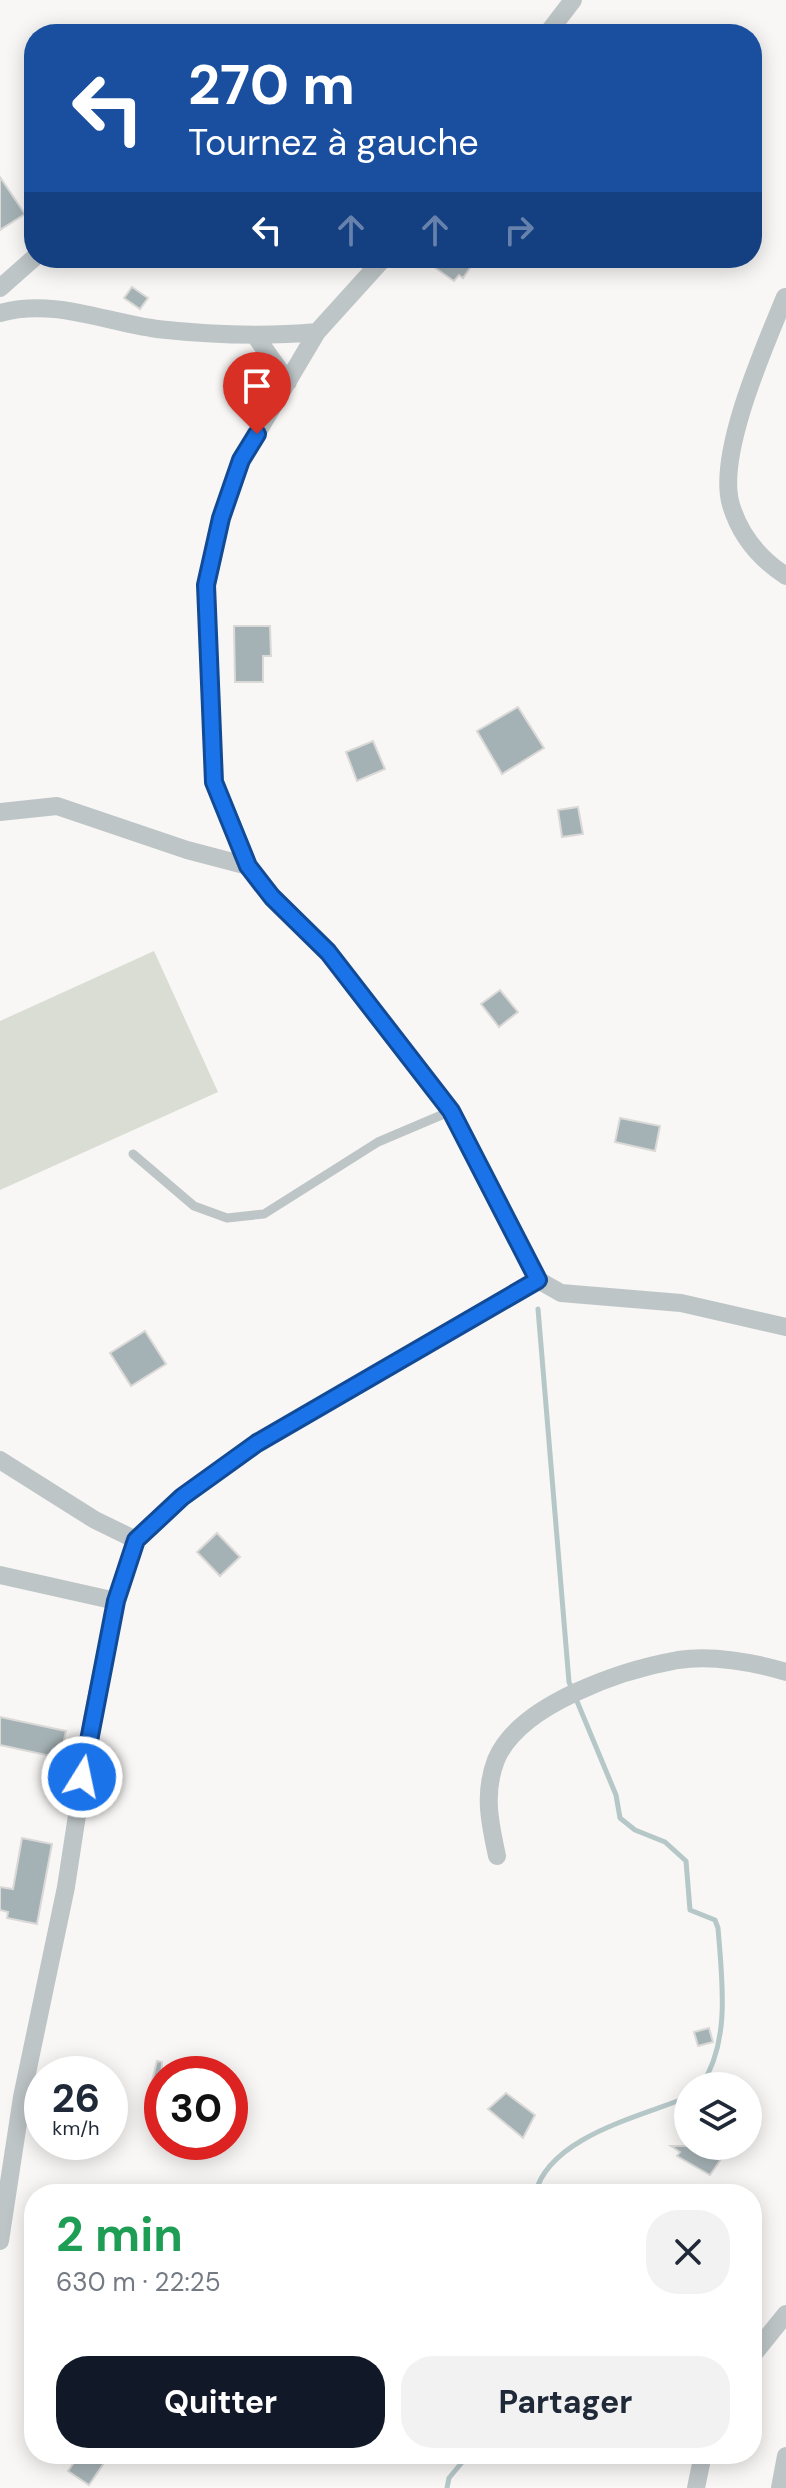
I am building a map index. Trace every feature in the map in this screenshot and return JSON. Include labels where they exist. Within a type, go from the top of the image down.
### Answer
[{"type":"street","points":[[555,24],[573,0]]},
{"type":"street","points":[[0,288],[24,267]]},
{"type":"street","points":[[375,268],[317,332],[241,460],[221,518],[206,585],[214,782],[248,866],[272,897],[328,952],[451,1111],[538,1280],[561,1293],[681,1303],[786,1327]]},
{"type":"street","points":[[785,297],[757,367],[730,454],[730,503],[747,540],[764,562],[786,576]]},
{"type":"street","points":[[0,313],[52,307],[155,328],[256,337],[317,332]]},
{"type":"street","points":[[256,337],[288,382]]},
{"type":"street","points":[[0,812],[57,806],[187,850],[248,866]]},
{"type":"street","points":[[0,2241],[22,2097],[66,1887],[77,1803],[116,1601],[136,1540],[182,1497],[257,1443],[538,1280]]},
{"type":"street","points":[[0,1460],[95,1520],[136,1540]]},
{"type":"street","points":[[0,1575],[116,1601]]},
{"type":"street","points":[[497,1856],[486,1806],[497,1759],[520,1725],[563,1698],[622,1676],[679,1660],[754,1662],[786,1672]]},
{"type":"street","points":[[762,2344],[786,2314]]},
{"type":"street","points":[[780,2488],[786,2456]]},
{"type":"street","points":[[696,2488],[701,2464]]},
{"type":"lane","points":[[133,1154],[194,1206],[227,1218],[264,1214],[378,1142],[451,1111]]},
{"type":"shaded area","points":[[154,951],[218,1092],[0,1190],[0,1021]]},
{"type":"building","points":[[0,177],[24,215],[0,230]]},
{"type":"building","points":[[435,268],[470,268],[463,278],[459,275],[454,281]]},
{"type":"building","points":[[132,287],[148,298],[140,309],[124,298]]},
{"type":"building","points":[[234,626],[270,626],[271,656],[263,656],[263,682],[235,682]]},
{"type":"building","points":[[518,707],[544,748],[502,774],[477,731]]},
{"type":"building","points":[[373,741],[385,769],[357,781],[346,752]]},
{"type":"building","points":[[578,807],[583,834],[562,837],[558,810]]},
{"type":"building","points":[[500,990],[518,1012],[499,1027],[481,1004]]},
{"type":"building","points":[[620,1118],[660,1126],[655,1151],[615,1142]]},
{"type":"building","points":[[145,1331],[166,1364],[131,1386],[110,1353]]},
{"type":"building","points":[[217,1533],[240,1557],[220,1576],[197,1552]]},
{"type":"building","points":[[0,1717],[66,1731],[60,1758],[0,1745]]},
{"type":"building","points":[[22,1838],[52,1844],[37,1924],[7,1918],[8,1912],[0,1910],[0,1887],[13,1889]]},
{"type":"building","points":[[709,2028],[713,2042],[698,2046],[694,2032]]},
{"type":"building","points":[[506,2093],[535,2115],[523,2138],[488,2109]]},
{"type":"building","points":[[684,2160],[720,2160],[710,2175]]},
{"type":"building","points":[[73,2464],[103,2464],[89,2485],[68,2471]]},
{"type":"waterway","points":[[538,1309],[569,1682],[616,1795],[620,1818],[635,1830],[665,1842],[686,1861],[690,1910],[715,1920],[718,1928],[721,2030],[709,2072]]},
{"type":"waterway","points":[[540,2184],[558,2158],[577,2144],[622,2121],[674,2102]]},
{"type":"waterway","points":[[447,2488],[449,2478],[461,2464]]},
{"type":"route","points":[[82,1777],[116,1601],[136,1540],[182,1497],[257,1443],[538,1280],[451,1111],[328,952],[272,897],[248,866],[214,782],[206,585],[221,518],[241,460],[257,434]]}]
